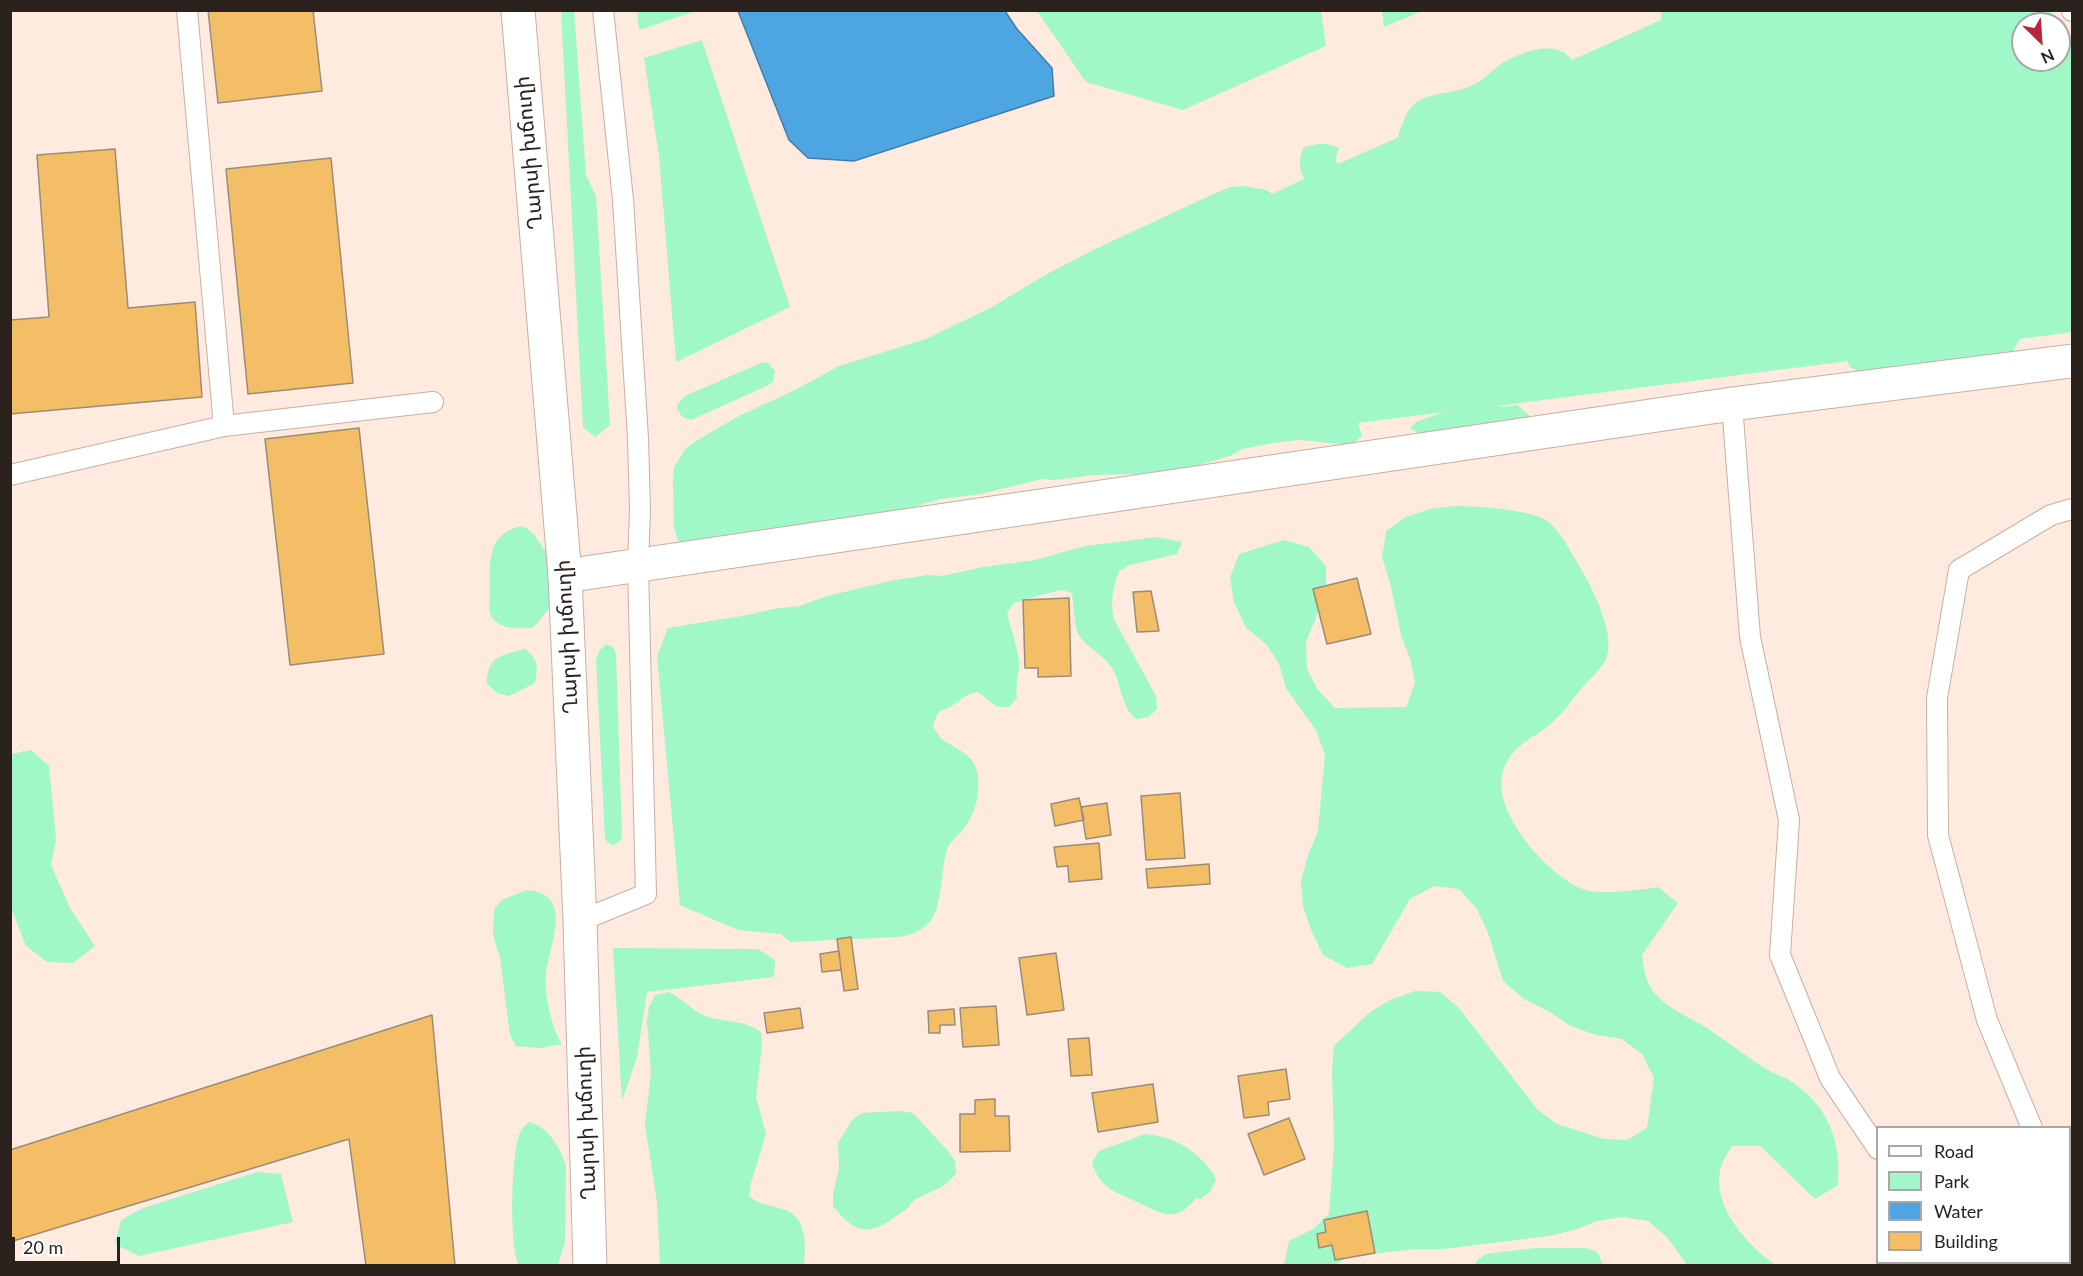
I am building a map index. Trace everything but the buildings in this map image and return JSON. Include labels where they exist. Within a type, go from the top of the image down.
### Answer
[{"type":"street","name":"Ղարսի խճուղի","points":[[518,10],[565,576],[580,921],[590,1266]]},
{"type":"street","points":[[565,576],[1732,404],[2073,361]]},
{"type":"lane","points":[[187,10],[224,426]]},
{"type":"lane","points":[[580,921],[646,894],[638,566],[640,511],[638,438],[623,200],[603,10]]},
{"type":"lane","points":[[10,475],[224,426],[433,402]]},
{"type":"lane","points":[[1732,404],[1750,637],[1789,820],[1780,955],[1830,1078],[1876,1146]]},
{"type":"lane","points":[[2031,1126],[1987,1020],[1938,834],[1937,698],[1959,570],[2051,515],[2073,509]]},
{"type":"green space","points":[[1382,10],[1422,11],[1384,27]]},
{"type":"green space","points":[[561,11],[574,11],[586,175],[596,196],[610,425],[595,437],[583,427]]},
{"type":"green space","points":[[637,11],[693,12],[639,30]]},
{"type":"green space","points":[[1037,11],[1321,11],[1326,46],[1183,110],[1086,82]]},
{"type":"green space","points":[[1661,11],[2050,11],[2011,12],[2011,72],[2071,72],[2072,41],[2072,332],[2020,339],[2013,351],[2000,354],[1860,373],[1849,366],[1848,361],[1497,406],[1517,405],[1530,416],[1520,422],[1421,435],[1410,428],[1418,421],[1445,412],[1358,423],[1362,436],[1352,445],[1299,440],[1273,443],[1242,449],[1230,456],[1170,473],[1042,479],[980,494],[941,499],[863,521],[686,550],[678,540],[674,528],[674,467],[686,448],[739,416],[839,366],[926,339],[992,307],[1091,251],[1230,187],[1242,186],[1267,190],[1272,194],[1304,179],[1300,163],[1304,147],[1322,144],[1339,148],[1335,160],[1338,164],[1399,137],[1409,110],[1417,102],[1475,84],[1500,64],[1512,58],[1530,51],[1549,49],[1558,50],[1572,60],[1661,20]]},
{"type":"green space","points":[[702,40],[790,307],[676,362],[659,156],[644,58]]},
{"type":"green space","points":[[763,362],[768,363],[775,371],[773,381],[769,385],[691,420],[682,417],[677,408],[678,403],[685,396]]},
{"type":"green space","points":[[1455,506],[1520,512],[1544,519],[1551,524],[1565,542],[1589,582],[1608,636],[1606,659],[1601,667],[1565,710],[1547,727],[1515,750],[1506,763],[1501,787],[1505,804],[1514,823],[1540,858],[1571,883],[1586,890],[1602,892],[1658,887],[1678,903],[1642,955],[1645,974],[1655,994],[1670,1007],[1704,1026],[1760,1065],[1803,1090],[1814,1101],[1830,1125],[1837,1153],[1838,1185],[1815,1199],[1760,1146],[1732,1146],[1722,1164],[1719,1181],[1726,1210],[1743,1236],[1776,1265],[1687,1265],[1667,1237],[1648,1221],[1623,1217],[1597,1221],[1549,1236],[1443,1249],[1417,1249],[1352,1256],[1334,1265],[1284,1265],[1289,1241],[1313,1229],[1329,1214],[1334,1145],[1332,1071],[1334,1046],[1370,1012],[1390,1000],[1415,991],[1440,992],[1459,1008],[1537,1109],[1557,1124],[1604,1139],[1627,1140],[1647,1128],[1654,1078],[1642,1054],[1622,1039],[1596,1035],[1571,1026],[1524,999],[1503,981],[1488,933],[1477,909],[1459,889],[1434,886],[1410,899],[1372,964],[1347,968],[1323,955],[1303,906],[1301,881],[1318,831],[1325,755],[1316,730],[1286,688],[1279,664],[1266,644],[1246,628],[1234,602],[1230,578],[1239,554],[1284,540],[1309,547],[1326,566],[1326,592],[1306,642],[1307,669],[1318,690],[1335,708],[1406,707],[1415,683],[1382,557],[1386,531],[1406,517],[1430,509]]},
{"type":"green space","points":[[523,526],[533,533],[554,564],[555,601],[533,628],[511,628],[497,623],[491,616],[489,609],[491,560],[496,542],[511,529]]},
{"type":"green space","points":[[1157,537],[1182,542],[1177,554],[1130,565],[1119,571],[1112,600],[1114,619],[1156,696],[1157,709],[1148,717],[1136,719],[1131,714],[1110,665],[1079,636],[1072,593],[1061,590],[1014,603],[1007,613],[1019,660],[1017,698],[1009,707],[997,707],[978,692],[966,696],[941,711],[937,716],[933,727],[941,738],[971,759],[977,771],[978,786],[977,801],[972,815],[947,850],[938,904],[934,915],[926,925],[915,932],[899,937],[790,942],[781,934],[738,930],[680,905],[657,656],[668,628],[800,606],[824,597],[889,581],[928,575],[942,576],[983,567],[1035,560],[1085,546]]},
{"type":"green space","points":[[606,644],[613,647],[616,654],[622,837],[613,845],[605,838],[596,659]]},
{"type":"green space","points":[[525,649],[536,664],[535,683],[509,696],[497,693],[487,684],[493,662],[503,655]]},
{"type":"green space","points":[[31,750],[49,766],[56,840],[51,865],[70,908],[95,946],[73,963],[47,962],[26,946],[11,907],[11,754]]},
{"type":"green space","points":[[526,890],[541,893],[550,900],[555,910],[556,921],[546,973],[546,990],[549,1010],[562,1044],[541,1048],[516,1046],[510,1035],[500,958],[493,934],[494,909],[502,900]]},
{"type":"green space","points":[[613,948],[758,949],[775,960],[774,977],[647,992],[637,1057],[622,1101]]},
{"type":"green space","points":[[668,992],[699,1013],[715,1019],[747,1025],[761,1032],[762,1045],[756,1097],[766,1134],[749,1196],[762,1203],[783,1209],[797,1218],[805,1241],[804,1265],[660,1265],[657,1202],[645,1125],[651,1071],[647,1020],[649,1007],[655,995]]},
{"type":"green space","points":[[900,1111],[913,1113],[948,1151],[955,1161],[956,1173],[944,1185],[916,1199],[908,1208],[886,1223],[870,1229],[855,1227],[833,1206],[833,1194],[839,1168],[838,1143],[852,1120],[862,1113]]},
{"type":"green space","points":[[529,1122],[548,1133],[557,1145],[566,1166],[565,1242],[558,1265],[519,1265],[516,1255],[513,1178],[517,1143],[521,1132]]},
{"type":"green space","points":[[1145,1134],[1177,1142],[1195,1154],[1210,1169],[1216,1179],[1211,1191],[1201,1199],[1196,1198],[1181,1212],[1167,1214],[1120,1194],[1103,1183],[1092,1162],[1099,1151]]},
{"type":"green space","points":[[257,1172],[281,1174],[293,1222],[139,1256],[115,1244],[121,1220],[143,1208]]},
{"type":"green space","points":[[1535,1248],[1586,1248],[1597,1252],[1603,1264],[1602,1266],[1476,1265],[1476,1261],[1486,1254]]},
{"type":"water","points":[[738,11],[1005,11],[1017,29],[1052,68],[1054,96],[854,161],[808,158],[789,140]]}]
